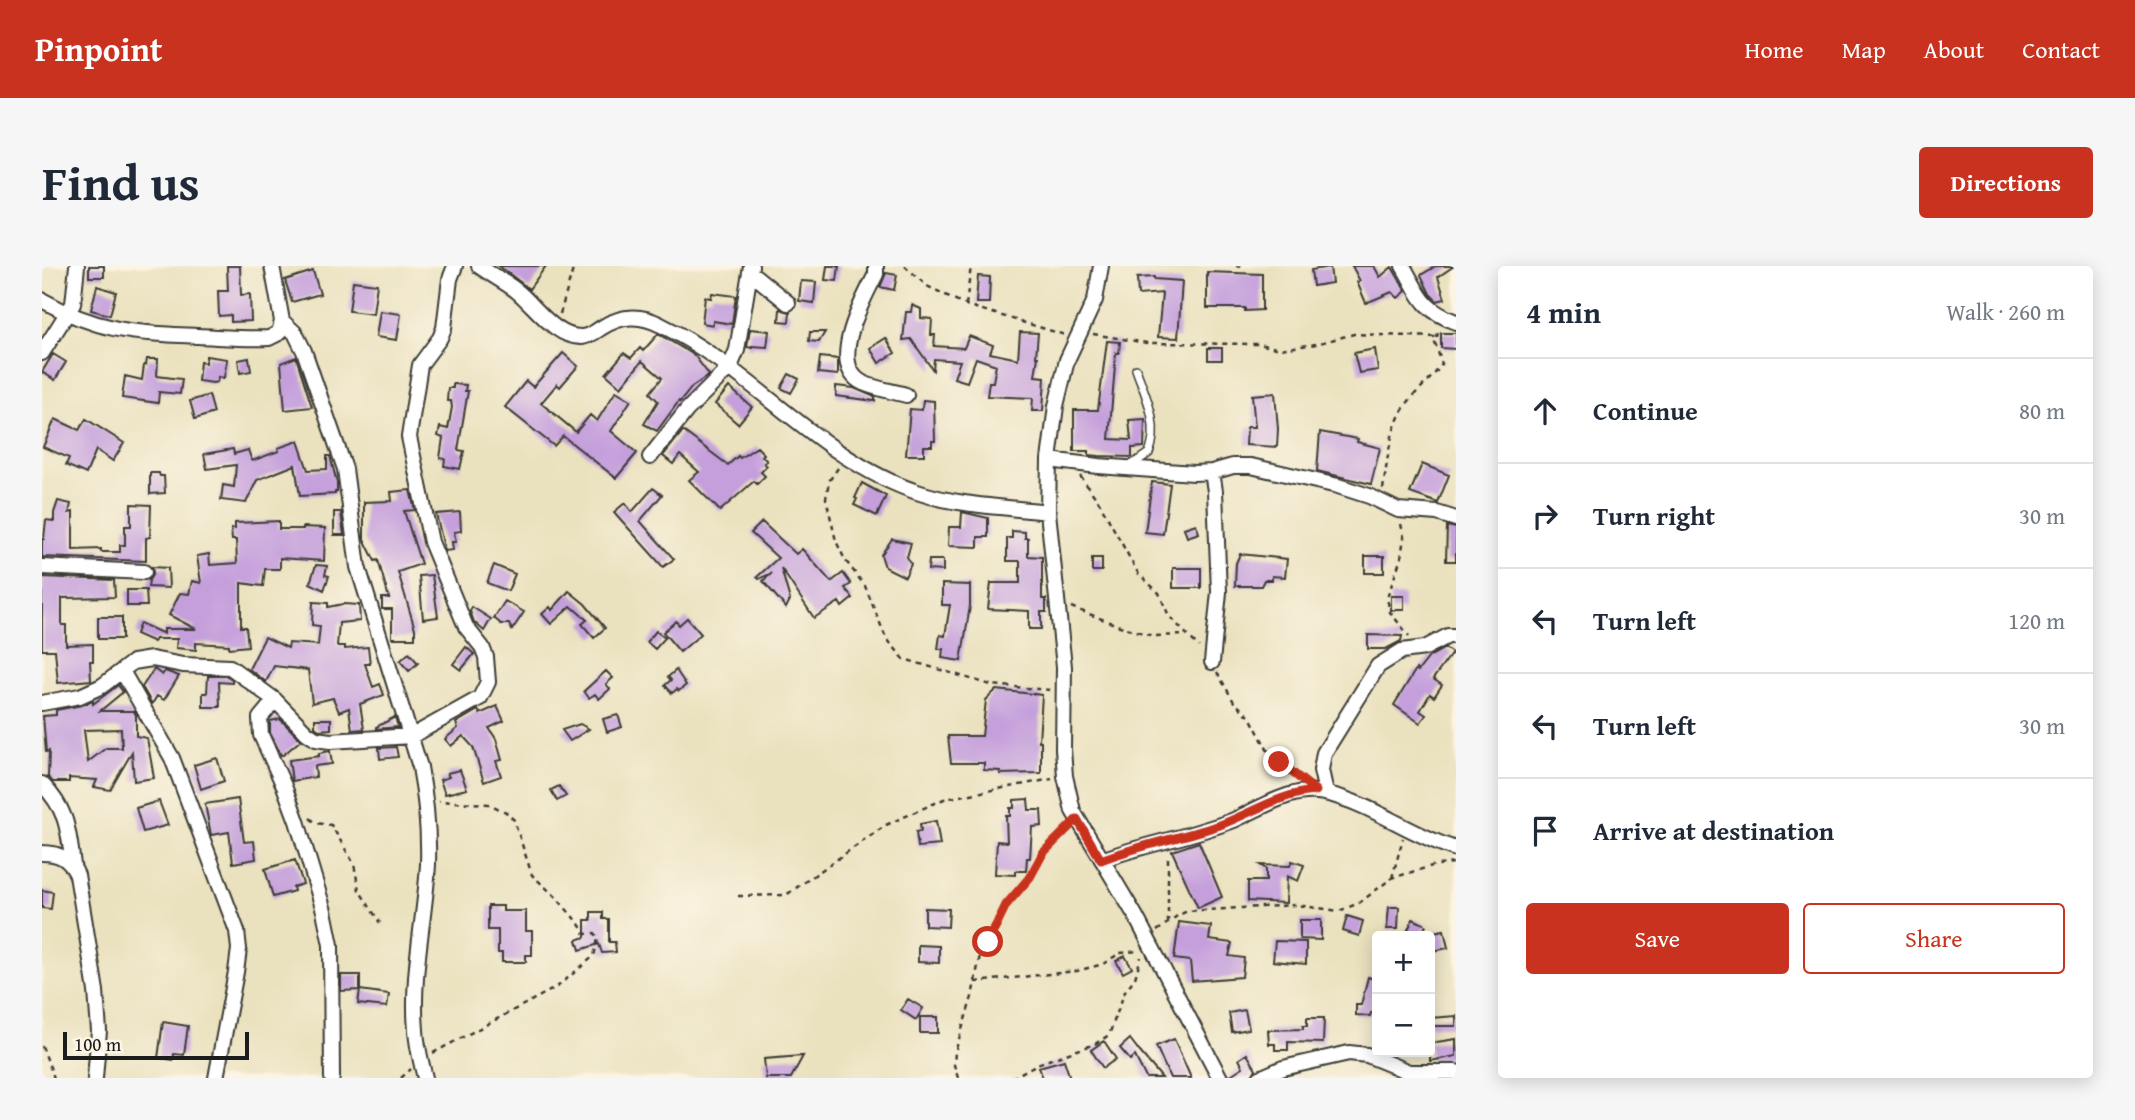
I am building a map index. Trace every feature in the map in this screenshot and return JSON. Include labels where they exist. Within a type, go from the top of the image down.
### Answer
[{"type":"street","points":[[42,353],[68,315],[75,290],[76,266]]},
{"type":"street","points":[[42,300],[88,323],[124,330],[269,338],[279,333],[282,321],[272,266]]},
{"type":"street","points":[[42,703],[87,694],[141,660],[230,667],[275,700],[307,733],[320,740],[363,741],[412,736],[480,698],[488,682],[486,657],[482,647],[466,628],[431,542],[409,437],[420,365],[444,328],[450,279],[455,266]]},
{"type":"street","points":[[479,266],[517,291],[556,328],[576,336],[586,336],[616,320],[640,317],[662,325],[730,367],[846,457],[887,480],[932,497],[1048,512]]},
{"type":"street","points":[[876,266],[876,274],[848,336],[850,365],[852,372],[862,383],[906,395]]},
{"type":"street","points":[[1101,266],[1095,300],[1067,360],[1056,406],[1049,460],[1048,512],[1059,601],[1065,776],[1077,819],[1147,939],[1220,1078]]},
{"type":"street","points":[[1403,266],[1420,300],[1452,321]]},
{"type":"street","points":[[750,269],[789,303]]},
{"type":"street","points":[[650,457],[687,410],[730,367],[737,350],[750,269]]},
{"type":"street","points":[[282,321],[295,333],[303,351],[345,469],[358,567],[380,644],[412,736],[426,800],[428,866],[415,1020],[425,1078]]},
{"type":"street","points":[[1049,460],[1194,473],[1212,472],[1233,466],[1251,466],[1338,486],[1369,496],[1398,510],[1437,513],[1456,519]]},
{"type":"street","points":[[1212,472],[1219,592],[1212,662]]},
{"type":"street","points":[[42,567],[144,572]]},
{"type":"street","points":[[1321,792],[1322,758],[1378,666],[1402,651],[1425,648],[1448,636],[1456,636]]},
{"type":"street","points":[[122,671],[172,758],[237,931],[239,948],[236,972],[216,1078]]},
{"type":"street","points":[[275,700],[261,718],[261,735],[297,821],[327,924],[331,946],[332,1078]]},
{"type":"street","points":[[42,783],[64,813],[79,888],[96,991],[99,1031],[95,1078]]},
{"type":"street","points":[[1101,860],[1236,819],[1304,792],[1321,792],[1354,802],[1439,844],[1456,849]]},
{"type":"street","points":[[42,853],[62,856],[73,865]]},
{"type":"street","points":[[1260,1078],[1283,1068],[1349,1053],[1367,1055],[1409,1072],[1456,1072]]},
{"type":"lane","points":[[1126,468],[1149,453],[1153,436],[1152,418],[1136,369]]},
{"type":"path","points":[[556,328],[574,266]]},
{"type":"path","points":[[905,266],[927,286],[966,305],[1035,328],[1147,343],[1219,342],[1259,344],[1280,349],[1316,344],[1353,334],[1436,337],[1452,321]]},
{"type":"path","points":[[966,305],[971,266]]},
{"type":"path","points":[[1236,266],[1244,267]]},
{"type":"path","points":[[1381,502],[1390,443],[1397,420],[1408,402],[1442,364],[1436,337]]},
{"type":"path","points":[[846,457],[829,481],[826,498],[836,541],[845,560],[865,586],[886,638],[904,659],[991,685],[1064,691]]},
{"type":"path","points":[[1071,463],[1099,502],[1138,573],[1160,593],[1168,616],[1212,662],[1234,702],[1250,717],[1269,752],[1321,792]]},
{"type":"path","points":[[1398,510],[1403,545],[1398,570],[1388,591],[1387,604],[1416,648]]},
{"type":"path","points":[[1059,601],[1153,636],[1187,635]]},
{"type":"path","points":[[738,896],[786,895],[886,825],[944,799],[1065,776]]},
{"type":"path","points":[[420,1060],[557,986],[594,956],[598,939],[596,933],[585,934],[556,897],[531,875],[514,820],[506,812],[489,804],[426,800]]},
{"type":"path","points":[[307,811],[312,820],[333,828],[354,864],[358,888],[380,923]]},
{"type":"path","points":[[958,1078],[954,1065],[955,1052],[981,950],[995,930],[1006,905],[1030,877],[1043,853],[1077,819]]},
{"type":"path","points":[[1392,878],[1407,829]]},
{"type":"path","points":[[1168,923],[1167,854],[1181,837]]},
{"type":"path","points":[[1147,939],[1186,911],[1297,905],[1339,911],[1359,903],[1392,878],[1456,862]]},
{"type":"path","points":[[975,982],[1077,971],[1103,964],[1119,954],[1144,950],[1135,978],[1125,991],[1109,1035],[1095,1044],[1037,1064],[1012,1078]]},
{"type":"path","points":[[42,1046],[54,1078]]},
{"type":"path","points":[[952,1078],[956,1073]]},
{"type":"building","points":[[89,266],[104,266],[104,277],[89,277]]},
{"type":"building","points":[[227,266],[240,266],[241,295],[250,294],[251,321],[231,322],[231,315],[219,316],[218,291],[228,291]]},
{"type":"building","points":[[499,266],[546,266],[529,289]]},
{"type":"building","points":[[827,266],[839,266],[837,281],[825,280]]},
{"type":"building","points":[[1352,266],[1374,266],[1380,277],[1392,267],[1406,291],[1398,298],[1392,292],[1366,303],[1357,282],[1360,281]]},
{"type":"building","points":[[1436,266],[1454,266],[1438,277],[1445,299],[1437,301],[1430,294],[1421,275]]},
{"type":"building","points":[[1330,267],[1332,283],[1313,286],[1311,270]]},
{"type":"building","points":[[313,271],[320,294],[292,302],[285,280]]},
{"type":"building","points":[[1207,272],[1262,274],[1262,310],[1207,308]]},
{"type":"building","points":[[886,273],[897,275],[894,290],[880,287]]},
{"type":"building","points":[[978,276],[990,277],[989,303],[976,303]]},
{"type":"building","points":[[1154,277],[1182,281],[1178,338],[1158,337],[1162,293],[1138,295],[1137,278]]},
{"type":"building","points":[[353,281],[377,284],[373,314],[349,311]]},
{"type":"building","points":[[801,281],[816,282],[814,303],[799,301]]},
{"type":"building","points":[[97,286],[116,292],[110,315],[91,310]]},
{"type":"building","points":[[712,293],[736,296],[732,324],[713,321],[713,325],[702,323],[705,297],[711,298]]},
{"type":"building","points":[[912,305],[921,309],[921,318],[932,319],[931,335],[935,335],[934,346],[964,348],[969,336],[993,345],[990,353],[1018,359],[1020,332],[1038,333],[1035,376],[1045,377],[1043,411],[1032,411],[1033,398],[987,396],[996,365],[976,358],[967,382],[954,378],[960,361],[934,359],[933,370],[911,339],[903,340],[906,312],[911,312]]},
{"type":"building","points":[[780,309],[790,312],[789,322],[779,321]]},
{"type":"building","points":[[380,311],[401,314],[397,340],[376,337]]},
{"type":"building","points":[[750,329],[769,331],[767,347],[747,347]]},
{"type":"building","points":[[810,332],[825,332],[819,342],[809,341]]},
{"type":"building","points":[[1441,333],[1456,333],[1456,349],[1441,348]]},
{"type":"building","points":[[658,334],[694,355],[709,375],[679,401],[657,431],[644,424],[658,401],[650,393],[662,378],[642,361],[621,387],[606,374],[624,353],[631,358],[640,348],[643,351]]},
{"type":"building","points":[[886,338],[895,353],[879,363],[870,348]]},
{"type":"building","points":[[1107,341],[1120,342],[1119,353],[1116,353],[1109,439],[1131,440],[1129,420],[1145,419],[1144,447],[1132,448],[1132,457],[1089,455],[1089,451],[1074,451],[1074,410],[1098,410]]},
{"type":"building","points":[[1208,348],[1222,348],[1222,360],[1208,360]]},
{"type":"building","points":[[1375,349],[1378,370],[1359,373],[1354,353]]},
{"type":"building","points":[[563,353],[578,366],[560,387],[557,384],[541,403],[576,432],[590,415],[597,421],[616,391],[631,400],[611,431],[637,453],[616,478],[563,436],[554,446],[505,407],[526,381],[533,387]]},
{"type":"building","points":[[53,354],[66,362],[55,380],[42,372]]},
{"type":"building","points":[[206,356],[227,359],[224,378],[218,377],[217,382],[213,383],[198,381],[200,362],[206,363]]},
{"type":"building","points":[[296,357],[312,407],[285,410],[281,363]]},
{"type":"building","points":[[820,357],[838,359],[838,375],[818,373]]},
{"type":"building","points":[[249,358],[251,371],[240,373],[238,360]]},
{"type":"building","points":[[147,359],[158,359],[157,376],[182,379],[180,394],[159,392],[158,403],[122,398],[125,376],[142,380]]},
{"type":"building","points":[[789,374],[799,379],[791,393],[781,388]]},
{"type":"building","points":[[453,384],[466,385],[465,391],[468,391],[458,450],[464,451],[460,469],[444,466],[445,459],[440,458],[443,438],[438,436],[440,427],[448,429],[452,407],[451,401],[447,401],[448,388],[453,388]]},
{"type":"building","points":[[836,386],[854,388],[875,397],[875,401],[836,396]]},
{"type":"building","points":[[729,387],[752,407],[738,424],[715,404]]},
{"type":"building","points":[[1275,393],[1277,447],[1246,445],[1247,427],[1255,427],[1252,395]]},
{"type":"building","points":[[209,395],[214,413],[195,419],[190,401]]},
{"type":"building","points":[[923,400],[934,401],[935,441],[932,441],[932,446],[924,446],[924,455],[906,455],[910,409],[922,410]]},
{"type":"building","points":[[55,419],[79,430],[86,419],[124,443],[113,461],[96,450],[86,474],[66,465],[69,458],[43,447]]},
{"type":"building","points":[[683,431],[728,465],[738,456],[740,458],[757,447],[767,461],[764,463],[767,466],[761,472],[765,476],[757,484],[754,481],[720,511],[689,480],[699,472],[680,455],[673,464],[663,456]]},
{"type":"building","points":[[1320,432],[1358,439],[1357,442],[1380,448],[1371,484],[1317,471]]},
{"type":"building","points":[[298,441],[308,470],[327,469],[327,456],[330,456],[337,483],[335,494],[300,496],[295,465],[257,480],[246,503],[221,500],[223,485],[234,487],[236,465],[207,469],[204,454],[233,449],[234,454],[248,450],[252,461]]},
{"type":"building","points":[[1422,464],[1449,475],[1438,503],[1410,493]]},
{"type":"building","points":[[150,473],[164,476],[165,493],[150,494]]},
{"type":"building","points":[[1152,482],[1170,484],[1163,534],[1145,532]]},
{"type":"building","points":[[862,483],[886,496],[877,516],[854,505]]},
{"type":"building","points":[[653,488],[662,495],[640,521],[674,559],[663,567],[614,512],[625,503],[632,512]]},
{"type":"building","points":[[410,490],[415,510],[404,511],[421,564],[398,572],[415,629],[415,638],[392,638],[392,609],[382,609],[382,598],[389,598],[378,560],[375,561],[364,539],[364,502],[392,501],[391,492]]},
{"type":"building","points":[[58,501],[71,504],[69,513],[73,512],[73,550],[101,549],[101,552],[120,552],[120,545],[125,545],[125,526],[131,526],[131,504],[151,505],[146,561],[42,557],[46,520],[54,521]]},
{"type":"building","points":[[334,512],[341,512],[344,535],[334,535]]},
{"type":"building","points":[[460,512],[461,531],[454,532],[456,542],[452,542],[453,550],[445,551],[436,514]]},
{"type":"building","points":[[962,512],[988,518],[988,537],[978,537],[978,547],[948,546],[949,527],[961,527]]},
{"type":"building","points":[[279,521],[279,529],[325,528],[324,561],[280,558],[280,569],[265,569],[263,586],[241,583],[241,627],[246,627],[248,646],[229,648],[229,645],[196,643],[196,650],[176,648],[177,639],[156,639],[154,642],[136,634],[140,623],[164,634],[164,629],[196,629],[169,615],[180,593],[189,594],[192,581],[201,583],[197,556],[209,554],[210,565],[237,563],[236,540],[232,540],[231,529],[235,529],[235,523]]},
{"type":"building","points":[[762,522],[796,554],[802,549],[831,582],[843,573],[851,584],[845,588],[853,598],[842,607],[839,602],[814,618],[781,568],[790,600],[786,608],[763,581],[772,573],[759,579],[757,577],[778,558],[751,533]]},
{"type":"building","points":[[1196,524],[1199,533],[1187,537],[1184,528]]},
{"type":"building","points":[[1447,526],[1456,528],[1456,561],[1446,561]]},
{"type":"building","points":[[1012,531],[1025,532],[1025,538],[1028,538],[1028,556],[1042,557],[1042,599],[1046,599],[1046,612],[1041,612],[1041,629],[1029,629],[1029,611],[988,609],[991,583],[1020,583],[1020,561],[1007,561],[1007,538],[1012,538]]},
{"type":"building","points":[[892,539],[911,543],[907,557],[911,564],[905,577],[885,567],[881,555]]},
{"type":"building","points":[[1240,554],[1287,559],[1285,577],[1272,576],[1272,580],[1264,580],[1261,586],[1235,586],[1236,563]]},
{"type":"building","points":[[1365,556],[1384,556],[1384,573],[1365,573]]},
{"type":"building","points":[[1092,558],[1102,558],[1102,571],[1092,571]]},
{"type":"building","points":[[929,560],[943,560],[943,571],[928,570]]},
{"type":"building","points":[[316,565],[327,566],[325,575],[329,576],[324,590],[310,583]]},
{"type":"building","points":[[494,565],[515,574],[508,591],[487,583]]},
{"type":"building","points":[[152,567],[168,568],[169,588],[148,587],[153,573]]},
{"type":"building","points":[[1173,568],[1201,568],[1201,588],[1173,588]]},
{"type":"building","points":[[432,575],[438,617],[423,619],[419,576]]},
{"type":"building","points":[[42,577],[114,580],[115,597],[62,598],[62,625],[66,625],[66,645],[93,644],[91,680],[58,683],[55,650],[42,650]]},
{"type":"building","points":[[942,584],[970,585],[970,606],[961,661],[942,658],[943,649],[938,649],[940,635],[945,636],[950,605],[942,605]]},
{"type":"building","points":[[127,590],[146,590],[147,606],[127,606]]},
{"type":"building","points":[[569,591],[585,604],[605,628],[594,638],[582,624],[587,620],[571,606],[551,624],[542,614],[550,607],[552,610]]},
{"type":"building","points":[[1391,596],[1404,596],[1404,610],[1391,610]]},
{"type":"building","points":[[505,601],[524,612],[512,630],[509,624],[501,624],[494,618]]},
{"type":"building","points":[[313,602],[328,603],[328,607],[359,605],[360,621],[339,623],[337,646],[345,646],[345,649],[368,647],[370,664],[365,664],[373,687],[380,684],[384,695],[360,704],[364,729],[352,730],[349,708],[339,712],[333,698],[312,703],[308,670],[274,666],[266,682],[249,669],[265,637],[288,648],[289,643],[318,645],[320,626],[312,625]]},
{"type":"building","points":[[472,607],[491,619],[484,631],[474,622],[470,611]]},
{"type":"building","points":[[98,617],[122,617],[122,639],[98,639]]},
{"type":"building","points":[[687,618],[701,634],[680,652],[663,632],[676,621],[679,625]]},
{"type":"building","points":[[656,631],[665,638],[655,649],[647,642]]},
{"type":"building","points":[[1368,635],[1402,636],[1401,641],[1386,649],[1368,649]]},
{"type":"building","points":[[466,647],[474,654],[461,670],[453,664]]},
{"type":"building","points":[[1445,648],[1452,653],[1433,679],[1442,685],[1434,697],[1430,694],[1420,711],[1426,715],[1420,723],[1394,705],[1416,669],[1418,671],[1429,657]]},
{"type":"building","points":[[409,653],[418,663],[409,671],[400,661]]},
{"type":"building","points":[[154,669],[162,675],[165,671],[179,676],[164,700],[157,696],[152,704],[142,687]]},
{"type":"building","points":[[676,670],[686,685],[672,693],[665,685],[671,680],[668,677]]},
{"type":"building","points":[[606,671],[613,678],[606,684],[610,689],[599,699],[595,694],[589,698],[584,691]]},
{"type":"building","points":[[208,676],[227,676],[232,680],[232,683],[219,682],[220,707],[203,707],[203,693],[207,693]]},
{"type":"building","points":[[118,685],[123,692],[100,711],[134,711],[136,736],[147,738],[154,778],[134,781],[132,752],[110,790],[94,787],[97,780],[69,778],[69,782],[53,782],[48,777],[49,751],[46,752],[43,716],[56,715],[56,710],[93,701],[93,704]],"holes":[[[121,729],[122,748],[106,748],[88,762],[84,730]]]},
{"type":"building","points":[[996,690],[1042,695],[1039,741],[1041,773],[1000,774],[1000,771],[984,770],[984,763],[951,763],[948,736],[982,736],[986,700]]},
{"type":"building","points":[[497,706],[504,721],[489,728],[496,739],[502,760],[496,761],[501,776],[484,782],[473,747],[463,736],[451,746],[445,739],[458,728],[456,723],[478,710],[480,714]]},
{"type":"building","points":[[618,715],[622,727],[607,732],[603,719]]},
{"type":"building","points":[[395,717],[398,727],[376,729],[376,727]]},
{"type":"building","points":[[280,719],[301,740],[283,755],[270,733],[270,721]]},
{"type":"building","points":[[315,719],[331,719],[331,729],[319,730],[315,727]]},
{"type":"building","points":[[580,724],[589,729],[570,741],[562,730]]},
{"type":"building","points":[[396,747],[398,757],[380,759],[379,748]]},
{"type":"building","points":[[330,751],[332,764],[315,766],[316,777],[292,781],[289,760],[319,756],[319,753]]},
{"type":"building","points":[[217,758],[224,781],[201,789],[194,765]]},
{"type":"building","points":[[460,770],[467,789],[445,794],[440,780],[449,777],[447,773]]},
{"type":"building","points":[[559,786],[566,796],[557,801],[551,790]]},
{"type":"building","points":[[238,799],[244,842],[254,841],[256,859],[233,863],[229,832],[211,835],[205,804]]},
{"type":"building","points":[[1028,799],[1029,810],[1041,810],[1042,826],[1032,827],[1030,858],[1027,858],[1026,871],[1015,871],[1015,875],[995,874],[997,841],[1007,842],[1006,816],[1010,816],[1010,808],[1014,808],[1014,800]]},
{"type":"building","points":[[159,801],[168,825],[143,832],[136,808]]},
{"type":"building","points":[[936,821],[940,845],[918,847],[916,832],[921,831],[920,824]]},
{"type":"building","points":[[1199,842],[1222,897],[1198,908],[1172,851]]},
{"type":"building","points":[[295,860],[303,884],[293,887],[294,891],[273,897],[265,869]]},
{"type":"building","points":[[1292,861],[1304,865],[1298,881],[1287,876],[1286,903],[1248,901],[1248,881],[1266,881],[1266,869],[1260,865],[1290,866]]},
{"type":"building","points":[[42,890],[53,892],[51,909],[42,908]]},
{"type":"building","points":[[488,906],[503,906],[503,911],[526,911],[526,931],[532,931],[532,955],[526,955],[526,962],[502,962],[502,953],[498,953],[498,930],[488,930]]},
{"type":"building","points":[[1389,907],[1399,907],[1398,929],[1387,929]]},
{"type":"building","points":[[925,908],[949,909],[948,927],[925,926]]},
{"type":"building","points":[[591,912],[603,912],[603,919],[609,919],[609,942],[615,942],[616,952],[602,953],[599,944],[580,950],[577,940],[585,937],[585,920],[591,920]]},
{"type":"building","points":[[1347,916],[1363,921],[1359,936],[1343,931]]},
{"type":"building","points":[[1413,919],[1426,925],[1423,931],[1407,931]]},
{"type":"building","points":[[1300,920],[1321,920],[1321,940],[1300,939]]},
{"type":"building","points":[[1179,922],[1211,926],[1209,940],[1232,943],[1229,956],[1244,958],[1242,977],[1192,981],[1190,961],[1174,959]]},
{"type":"building","points":[[1444,930],[1448,948],[1435,950],[1435,932]]},
{"type":"building","points":[[1275,941],[1306,942],[1306,964],[1273,961]]},
{"type":"building","points":[[918,945],[939,946],[939,963],[918,962]]},
{"type":"building","points":[[1125,956],[1132,968],[1123,973],[1116,961]]},
{"type":"building","points":[[341,975],[360,975],[360,990],[341,991]]},
{"type":"building","points":[[1368,977],[1372,978],[1370,1016],[1356,1015],[1356,1005],[1361,1005]]},
{"type":"building","points":[[360,990],[389,994],[387,1007],[358,1004]]},
{"type":"building","points":[[908,999],[923,1008],[916,1020],[901,1010]]},
{"type":"building","points":[[1245,1010],[1249,1029],[1232,1032],[1229,1013]]},
{"type":"building","points":[[1456,1016],[1456,1026],[1435,1026],[1435,1018]]},
{"type":"building","points":[[920,1017],[938,1017],[938,1033],[920,1033]]},
{"type":"building","points":[[1307,1018],[1324,1018],[1323,1043],[1288,1042],[1288,1050],[1275,1050],[1275,1044],[1269,1044],[1268,1030],[1303,1029],[1303,1026],[1307,1026]]},
{"type":"building","points":[[163,1022],[188,1026],[184,1055],[174,1054],[173,1060],[158,1058]]},
{"type":"building","points":[[1130,1039],[1162,1078],[1146,1078],[1135,1056],[1130,1060],[1120,1048]]},
{"type":"building","points":[[1174,1039],[1191,1078],[1170,1078],[1156,1046]]},
{"type":"building","points":[[1456,1039],[1456,1056],[1430,1061],[1430,1057],[1435,1057],[1435,1042]]},
{"type":"building","points":[[1104,1041],[1116,1059],[1103,1068],[1091,1050]]},
{"type":"building","points":[[1247,1054],[1256,1069],[1251,1078],[1230,1078],[1229,1076],[1243,1067],[1239,1059]]},
{"type":"building","points":[[803,1056],[791,1078],[766,1078],[764,1059]]},
{"type":"building","points":[[1064,1060],[1070,1078],[1043,1078],[1039,1067]]},
{"type":"route","points":[[988,942],[1006,905],[1030,877],[1043,853],[1077,819],[1101,860],[1205,830],[1236,819],[1258,807],[1304,792],[1316,791],[1279,762]]}]
